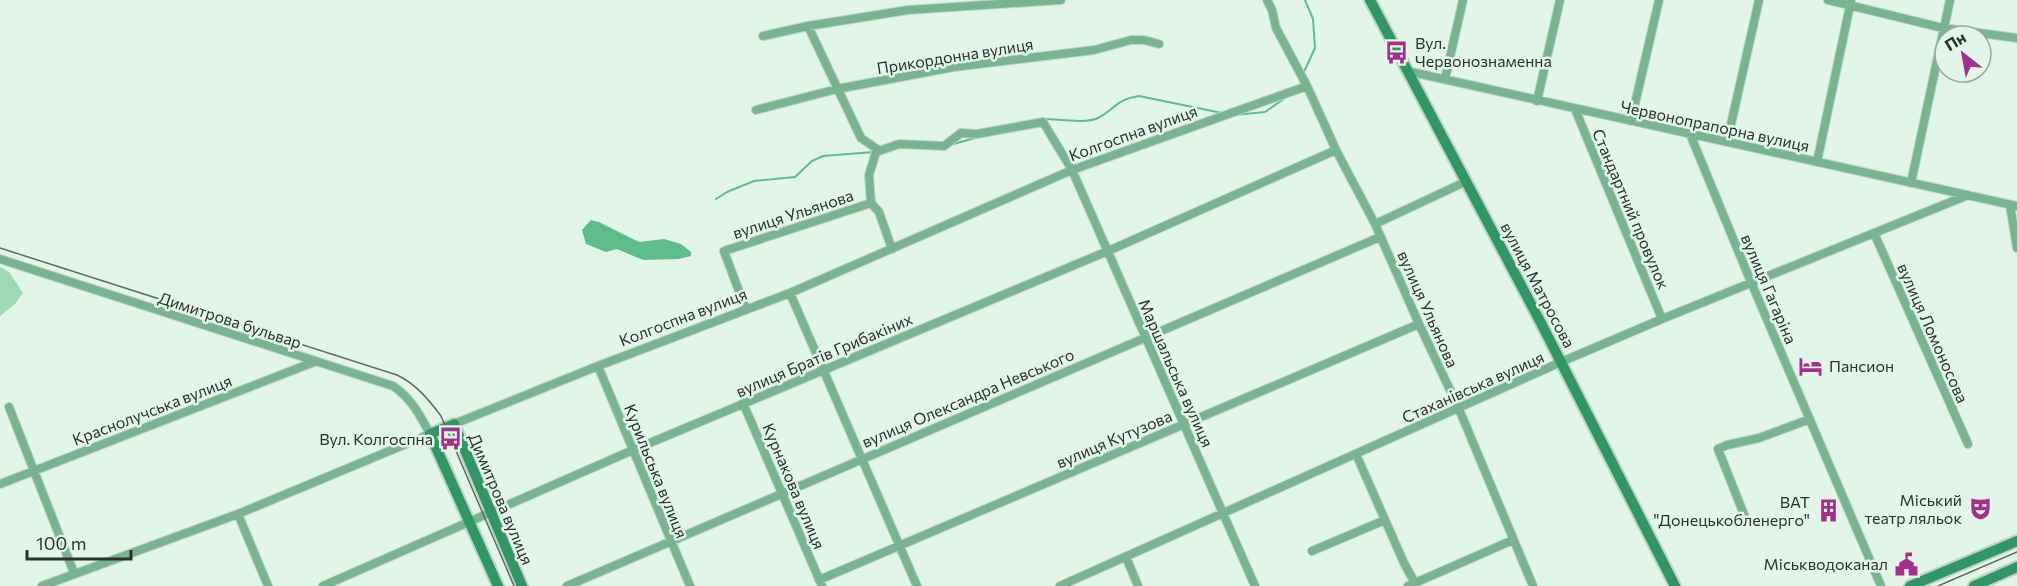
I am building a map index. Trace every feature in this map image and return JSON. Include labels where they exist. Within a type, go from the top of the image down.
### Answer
[{"type":"street","points":[[763,36],[808,26],[908,10],[962,4],[1061,0]]},
{"type":"street","points":[[1267,0],[1276,28],[1307,86]]},
{"type":"street","name":"вулиця Матросова","points":[[1370,0],[1467,181],[1675,586]]},
{"type":"street","points":[[1445,79],[1463,0]]},
{"type":"street","points":[[1537,101],[1560,0]]},
{"type":"street","points":[[1631,121],[1659,0]]},
{"type":"street","points":[[1727,142],[1759,0]]},
{"type":"street","points":[[1828,0],[1851,2],[1933,25]]},
{"type":"street","points":[[1944,24],[1950,0]]},
{"type":"street","points":[[1817,162],[1851,2]]},
{"type":"street","points":[[808,26],[861,138],[877,149],[869,175],[871,203],[879,212],[892,249]]},
{"type":"street","points":[[1993,35],[2017,38]]},
{"type":"street","name":"Прикордонна вулиця","points":[[756,111],[837,89],[954,68],[1094,50],[1131,40],[1144,40],[1159,44]]},
{"type":"street","name":"Червонопрапорна вулиця","points":[[1407,71],[2013,206]]},
{"type":"street","points":[[1911,183],[1933,76]]},
{"type":"street","name":"вулиця Ульянова","points":[[1307,86],[1336,150],[1375,224],[1459,409],[1533,586]]},
{"type":"street","name":"Колгоспна вулиця","points":[[43,586],[238,514],[598,366],[790,293],[1072,170],[1307,86]]},
{"type":"street","name":"Стандартний провулок","points":[[1575,109],[1662,319]]},
{"type":"street","name":"Маршальська вулиця","points":[[876,152],[899,144],[944,146],[961,133],[977,134],[1043,122],[1072,170],[1255,586]]},
{"type":"street","name":"вулиця Гагаріна","points":[[1690,134],[1881,586]]},
{"type":"street","name":"вулиця Братів Грибакіних","points":[[323,586],[633,450],[1108,251],[1336,150]]},
{"type":"street","points":[[1375,224],[1467,181]]},
{"type":"street","points":[[1938,207],[1946,197],[1940,189]]},
{"type":"street","name":"Стаханівська вулиця","points":[[1060,586],[1561,362],[1751,282],[1968,195]]},
{"type":"street","name":"вулиця Ульянова","points":[[746,310],[724,251],[871,203]]},
{"type":"street","points":[[2013,206],[2017,248]]},
{"type":"street","name":"вулиця Ломоносова","points":[[1874,233],[1968,444]]},
{"type":"street","name":"вулиця Олександра Невського","points":[[567,586],[1380,237]]},
{"type":"street","name":"Димитрова бульвар","points":[[0,259],[393,386],[404,393],[412,403],[430,434]]},
{"type":"street","points":[[790,293],[917,586]]},
{"type":"street","name":"вулиця Кутузова","points":[[821,583],[899,545],[1419,324]]},
{"type":"street","name":"Краснолучська вулиця","points":[[0,484],[314,362]]},
{"type":"street","name":"Курильська вулиця","points":[[598,366],[690,586]]},
{"type":"street","name":"Курнакова вулиця","points":[[743,404],[821,583]]},
{"type":"street","points":[[9,407],[74,573]]},
{"type":"street","points":[[1745,517],[1718,449],[1726,444],[1768,435],[1810,419]]},
{"type":"street","name":"Димитрова вулиця","points":[[454,424],[522,586]]},
{"type":"street","points":[[430,434],[498,586]]},
{"type":"street","points":[[1356,454],[1411,584],[1513,540]]},
{"type":"street","points":[[238,514],[268,586]]},
{"type":"street","points":[[1312,550],[1385,520]]},
{"type":"street","points":[[1910,586],[2017,541]]},
{"type":"street","points":[[1126,557],[1138,586]]},
{"type":"street","points":[[1974,586],[2017,567]]},
{"type":"shaded area","points":[[591,220],[639,242],[664,239],[681,244],[691,252],[691,256],[679,259],[643,260],[617,249],[606,252],[586,244],[582,230]]},
{"type":"shaded area","points":[[0,267],[9,272],[23,293],[15,304],[0,316]]},
{"type":"waterway","points":[[1303,74],[1315,48],[1313,19],[1305,0]]},
{"type":"waterway","points":[[1045,119],[1093,120],[1125,100],[1139,96],[1222,113]]},
{"type":"waterway","points":[[1234,115],[1265,112],[1288,96]]},
{"type":"waterway","points":[[950,145],[982,136]]},
{"type":"waterway","points":[[716,199],[754,181],[795,177],[812,161],[823,156],[874,152]]},
{"type":"tram line","points":[[0,248],[404,379],[422,393],[441,416],[514,586]]},
{"type":"tram line","points":[[1938,586],[2017,552]]},
{"type":"place","name":"Вул. Червонознаменна","points":[[1397,52]]},
{"type":"place","name":"Пансион","points":[[1811,366]]},
{"type":"place","name":"Вул. Колгоспна","points":[[451,439]]},
{"type":"place","name":"Міський театр ляльок","points":[[1980,509]]},
{"type":"place","name":"ВАТ \"Донецькобленерго\"","points":[[1828,511]]},
{"type":"place","name":"Міськводоканал","points":[[1906,564]]}]
